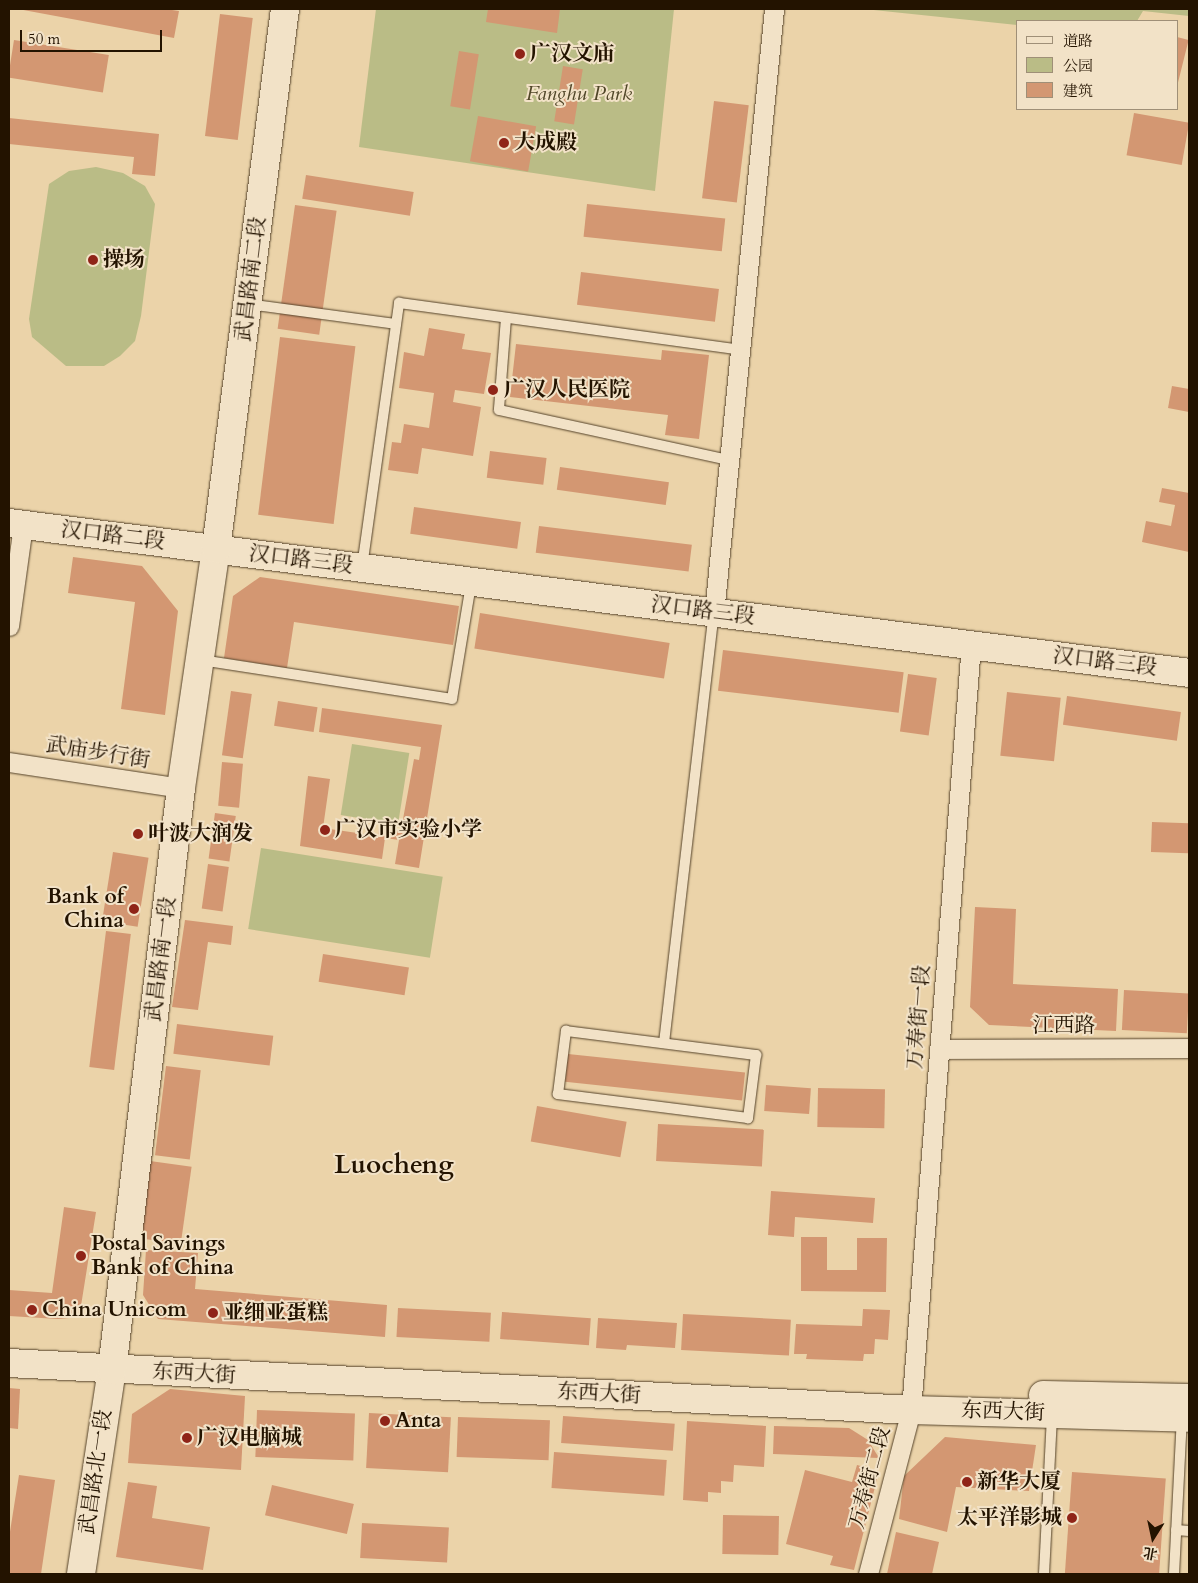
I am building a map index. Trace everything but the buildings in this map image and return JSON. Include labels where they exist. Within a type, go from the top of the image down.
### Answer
[{"type":"street","name":"武昌路南二段","points":[[216,549],[285,9]]},
{"type":"street","points":[[714,613],[774,9]]},
{"type":"street","points":[[9,626],[16,524]]},
{"type":"street","name":"汉口路二段","points":[[16,524],[216,549]]},
{"type":"street","name":"汉口路三段","points":[[216,549],[1189,673]]},
{"type":"street","name":"武昌路南一段","points":[[113,1362],[181,788],[216,549]]},
{"type":"street","name":"万寿街一段","points":[[912,1401],[971,645]]},
{"type":"street","name":"武庙步行街","points":[[9,762],[181,788]]},
{"type":"street","name":"江西路","points":[[940,1049],[1189,1048]]},
{"type":"street","name":"东西大街","points":[[9,1345],[113,1362]]},
{"type":"street","name":"东西大街","points":[[9,1363],[113,1362],[912,1401],[1187,1411]]},
{"type":"street","name":"武昌路北一段","points":[[81,1574],[113,1362]]},
{"type":"street","name":"万寿街二段","points":[[868,1574],[912,1401]]},
{"type":"lane","points":[[362,568],[399,303],[740,350]]},
{"type":"lane","points":[[248,304],[396,324]]},
{"type":"lane","points":[[506,318],[499,410],[730,460]]},
{"type":"lane","points":[[200,660],[452,699],[471,582]]},
{"type":"lane","points":[[664,1044],[714,613]]},
{"type":"lane","points":[[566,1031],[664,1044],[756,1055],[748,1118],[558,1094],[566,1031]]},
{"type":"lane","points":[[1174,1574],[1176,1530],[1187,1411]]},
{"type":"lane","points":[[1044,1574],[1052,1418]]},
{"type":"lane","points":[[1176,1530],[1189,1531]]},
{"type":"green space","name":"Fanghu Park","points":[[376,9],[674,9],[655,191],[359,147]]},
{"type":"green space","points":[[864,9],[1189,9],[1189,16],[1143,11],[1138,20],[1016,20],[1016,25]]},
{"type":"green space","name":"操场","points":[[96,167],[123,173],[145,186],[155,204],[141,316],[135,341],[120,356],[104,366],[66,366],[32,337],[29,319],[49,184],[69,171]]},
{"type":"green space","points":[[352,744],[409,753],[398,824],[341,815]]},
{"type":"green space","points":[[261,848],[443,877],[430,958],[248,929]]},
{"type":"place","name":"广汉文庙","points":[[520,54]]},
{"type":"place","name":"大成殿","points":[[504,143]]},
{"type":"place","name":"操场","points":[[93,260]]},
{"type":"place","name":"广汉人民医院","points":[[493,390]]},
{"type":"place","name":"广汉市实验小学","points":[[325,830]]},
{"type":"place","name":"叶波大润发","points":[[138,834]]},
{"type":"place","name":"Bank of China","points":[[134,909]]},
{"type":"place","name":"Postal Savings Bank of China","points":[[81,1256]]},
{"type":"place","name":"China Unicom","points":[[32,1310]]},
{"type":"place","name":"亚细亚蛋糕","points":[[213,1313]]},
{"type":"place","name":"Anta","points":[[385,1421]]},
{"type":"place","name":"广汉电脑城","points":[[187,1438]]},
{"type":"place","name":"新华大厦","points":[[967,1482]]},
{"type":"place","name":"太平洋影城","points":[[1072,1518]]},
{"type":"district","name":"Luocheng","points":[[394,1165]]}]
